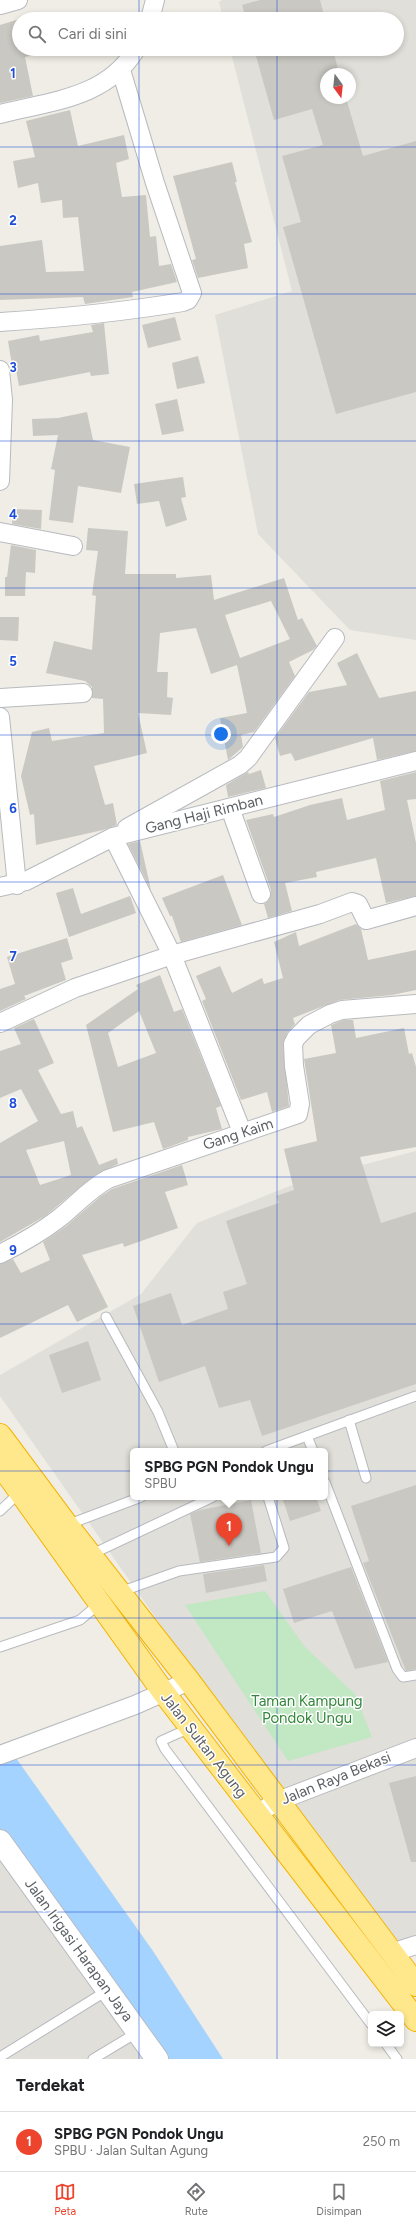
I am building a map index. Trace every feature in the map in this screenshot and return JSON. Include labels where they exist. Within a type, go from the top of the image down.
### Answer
[{"type":"highway","name":"Jalan Sultan Agung","points":[[0,1435],[59,1530],[110,1598],[189,1680],[416,1985]]},
{"type":"highway","name":"Jalan Sultan Agung","points":[[0,1464],[21,1491],[59,1530],[90,1555],[110,1598],[164,1693],[258,1813],[416,2020]]},
{"type":"street","points":[[0,4],[18,0]]},
{"type":"street","points":[[0,114],[90,91],[121,70],[131,56]]},
{"type":"street","points":[[0,322],[75,317],[120,312],[183,302],[191,297],[192,293],[155,183],[121,70]]},
{"type":"street","points":[[0,370],[3,400],[0,481]]},
{"type":"street","points":[[0,532],[73,546]]},
{"type":"street","points":[[242,1132],[172,955],[113,837],[248,758],[335,638]]},
{"type":"street","points":[[0,698],[83,693]]},
{"type":"street","points":[[0,718],[9,886]]},
{"type":"street","name":"Gang Haji Rimban","points":[[9,886],[113,837],[416,761]]},
{"type":"street","points":[[230,808],[261,894]]},
{"type":"street","points":[[0,1023],[74,988],[172,955],[320,914],[352,902],[358,904],[366,920],[416,906]]},
{"type":"street","name":"Gang Kaim","points":[[0,1254],[59,1219],[85,1193],[108,1179],[298,1114],[300,1104],[294,1066],[293,1044],[296,1038],[309,1025],[330,1014],[342,1010],[416,1004]]},
{"type":"street","points":[[0,1755],[164,1693],[189,1680]]},
{"type":"street","name":"Jalan Raya Bekasi","points":[[258,1813],[278,1801],[416,1748]]},
{"type":"street","name":"Jalan Irigasi Harapan Jaya","points":[[0,1841],[157,2059]]},
{"type":"street","points":[[392,1953],[416,1945]]},
{"type":"lane","points":[[106,1317],[158,1412],[173,1448]]},
{"type":"lane","points":[[274,1448],[416,1396]]},
{"type":"lane","points":[[349,1420],[366,1478]]},
{"type":"lane","points":[[307,1436],[312,1448]]},
{"type":"lane","points":[[328,1490],[397,1669],[403,1677],[416,1675]]},
{"type":"lane","points":[[0,1511],[21,1491]]},
{"type":"lane","points":[[59,1530],[134,1500]]},
{"type":"lane","points":[[90,1555],[207,1500]]},
{"type":"lane","points":[[0,1647],[80,1620],[110,1598],[179,1571],[276,1557],[284,1548],[269,1500]]},
{"type":"lane","points":[[190,1728],[161,1741],[165,1749],[368,2020]]},
{"type":"lane","points":[[0,2057],[108,1990]]},
{"type":"lane","points":[[93,2059],[138,2032]]},
{"type":"lane","points":[[388,2047],[397,2059]]},
{"type":"shaded area","points":[[222,0],[416,0],[416,640],[350,630],[258,534],[215,315],[292,291],[232,56],[404,56],[404,12],[221,12],[219,2]]},
{"type":"shaded area","points":[[416,1151],[416,1945],[391,1953],[0,1396],[0,1375],[141,1294],[197,1223],[305,1180]]},
{"type":"shaded area","points":[[0,1841],[153,2059],[0,2059]]},
{"type":"green space","name":"Taman Kampung Pondok Ungu","points":[[265,1591],[305,1647],[355,1694],[372,1737],[288,1761],[185,1605]]},
{"type":"water","points":[[11,1751],[153,1951],[223,2059],[155,2059],[0,1842],[0,1755]]},
{"type":"building","points":[[260,0],[320,0],[323,12],[244,12],[242,5]]},
{"type":"building","points":[[12,21],[12,56],[30,56],[25,57],[33,96],[0,103],[0,25]]},
{"type":"building","points":[[256,56],[335,56],[338,68],[320,68],[320,104],[348,104],[363,156],[416,141],[416,392],[336,414],[283,227],[301,222],[282,156],[323,145],[312,109],[274,120]]},
{"type":"building","points":[[70,110],[78,146],[124,135],[129,159],[116,163],[122,197],[146,195],[150,237],[156,236],[159,266],[171,264],[177,282],[132,292],[133,297],[85,304],[83,297],[0,300],[0,246],[42,240],[46,272],[84,271],[78,217],[63,218],[62,200],[41,203],[38,183],[18,188],[13,161],[35,157],[26,121]]},
{"type":"building","points":[[232,162],[237,182],[235,182],[252,242],[244,244],[248,268],[198,278],[192,260],[196,259],[173,176]]},
{"type":"building","points":[[175,317],[181,340],[148,348],[142,325]]},
{"type":"building","points":[[104,323],[109,374],[91,376],[90,372],[19,386],[15,364],[12,365],[8,341],[39,335],[40,341],[93,332],[91,325]]},
{"type":"building","points":[[198,356],[205,383],[177,389],[172,363]]},
{"type":"building","points":[[177,399],[184,431],[162,435],[155,404]]},
{"type":"building","points":[[87,412],[93,440],[130,447],[121,493],[78,486],[73,523],[49,520],[55,470],[51,469],[58,435],[33,436],[32,419],[58,418]]},
{"type":"building","points":[[183,477],[186,497],[181,498],[187,520],[166,527],[159,501],[137,504],[134,484]]},
{"type":"building","points":[[13,509],[42,510],[41,529],[12,524]]},
{"type":"building","points":[[88,528],[128,531],[125,574],[176,574],[176,578],[211,575],[214,600],[284,578],[298,620],[302,618],[317,646],[313,650],[289,662],[295,676],[254,732],[241,735],[243,747],[228,760],[220,718],[247,713],[237,665],[211,674],[196,628],[160,633],[157,672],[168,672],[167,697],[173,698],[171,715],[138,713],[147,753],[94,766],[105,805],[113,803],[117,825],[103,830],[36,845],[34,814],[30,815],[21,776],[32,732],[49,728],[52,741],[104,733],[103,699],[92,698],[92,687],[85,681],[46,673],[54,641],[92,650],[96,596],[92,595],[98,551],[86,550]],"holes":[[[271,601],[290,639],[240,658],[225,615]]]},
{"type":"building","points":[[11,545],[36,550],[35,573],[26,572],[25,596],[5,596],[5,577],[7,577]]},
{"type":"building","points":[[0,617],[19,617],[18,641],[0,640]]},
{"type":"building","points":[[357,653],[379,698],[416,691],[416,751],[377,760],[373,738],[295,761],[291,753],[280,756],[275,738],[309,692],[347,685],[337,663]]},
{"type":"building","points":[[261,770],[266,788],[228,797],[226,785],[248,772],[249,774]]},
{"type":"building","points":[[416,772],[416,799],[407,800],[416,843],[416,896],[386,903],[376,858],[316,872],[317,877],[285,883],[292,911],[268,918],[264,904],[269,900],[271,890],[246,820],[273,814],[274,817],[310,805],[342,798],[347,820],[385,810],[380,781]]},
{"type":"building","points":[[140,841],[151,890],[128,844]]},
{"type":"building","points":[[223,875],[242,925],[181,942],[172,916],[170,916],[162,898]]},
{"type":"building","points":[[73,888],[81,914],[130,896],[136,913],[69,937],[56,893]]},
{"type":"building","points":[[356,924],[361,929],[368,960],[416,950],[416,990],[392,995],[339,1000],[293,1018],[295,1024],[287,1033],[283,1044],[289,1106],[272,1112],[267,1092],[241,1100],[202,1001],[206,999],[196,976],[220,966],[232,993],[262,978],[264,984],[283,978],[274,942],[296,932],[299,946]]},
{"type":"building","points":[[67,938],[73,959],[61,963],[66,980],[24,996],[26,999],[0,1011],[0,989],[15,984],[7,957]]},
{"type":"building","points":[[160,975],[174,1012],[182,1009],[221,1106],[216,1108],[222,1129],[188,1137],[188,1140],[163,1149],[154,1122],[113,1132],[86,1025],[138,989],[136,985]],"holes":[[[139,1011],[156,1053],[118,1067],[108,1033]]]},
{"type":"building","points":[[34,1019],[54,1063],[38,1070],[61,1114],[73,1111],[77,1128],[82,1126],[99,1165],[117,1158],[118,1164],[95,1175],[45,1216],[0,1242],[0,1143],[38,1121],[21,1089],[0,1098],[0,1051],[21,1044],[14,1028]],"holes":[[[64,1141],[71,1175],[40,1185],[26,1150]]]},
{"type":"building","points":[[344,1020],[353,1020],[356,1038],[404,1028],[409,1054],[412,1053],[416,1067],[416,1147],[360,1157],[381,1223],[416,1212],[416,1384],[262,1436],[250,1400],[219,1408],[205,1366],[159,1382],[133,1306],[171,1293],[182,1325],[228,1309],[223,1292],[247,1284],[226,1221],[279,1203],[276,1196],[294,1190],[284,1149],[317,1141],[304,1059],[336,1053],[331,1025]]},
{"type":"building","points":[[182,1165],[188,1185],[165,1192],[178,1228],[124,1247],[123,1243],[82,1255],[108,1307],[77,1322],[68,1305],[0,1338],[0,1264],[13,1259],[21,1273],[50,1260],[43,1242],[65,1227],[101,1196],[112,1189]]},
{"type":"building","points":[[88,1341],[101,1380],[62,1393],[49,1355]]},
{"type":"building","points":[[416,1485],[416,1669],[406,1671],[363,1563],[369,1561],[351,1506]]},
{"type":"building","points":[[251,1500],[261,1553],[200,1562],[190,1514],[200,1510]]},
{"type":"building","points":[[283,1500],[317,1500],[321,1511],[290,1521]]},
{"type":"building","points":[[264,1565],[267,1581],[206,1593],[203,1574]]},
{"type":"building","points":[[351,1567],[388,1662],[355,1669],[332,1611],[294,1623],[283,1589]]},
{"type":"building","points":[[416,1776],[416,1862],[411,1862],[389,1783]]},
{"type":"place","name":"SPBG PGN Pondok Ungu","points":[[229,1546]]}]
